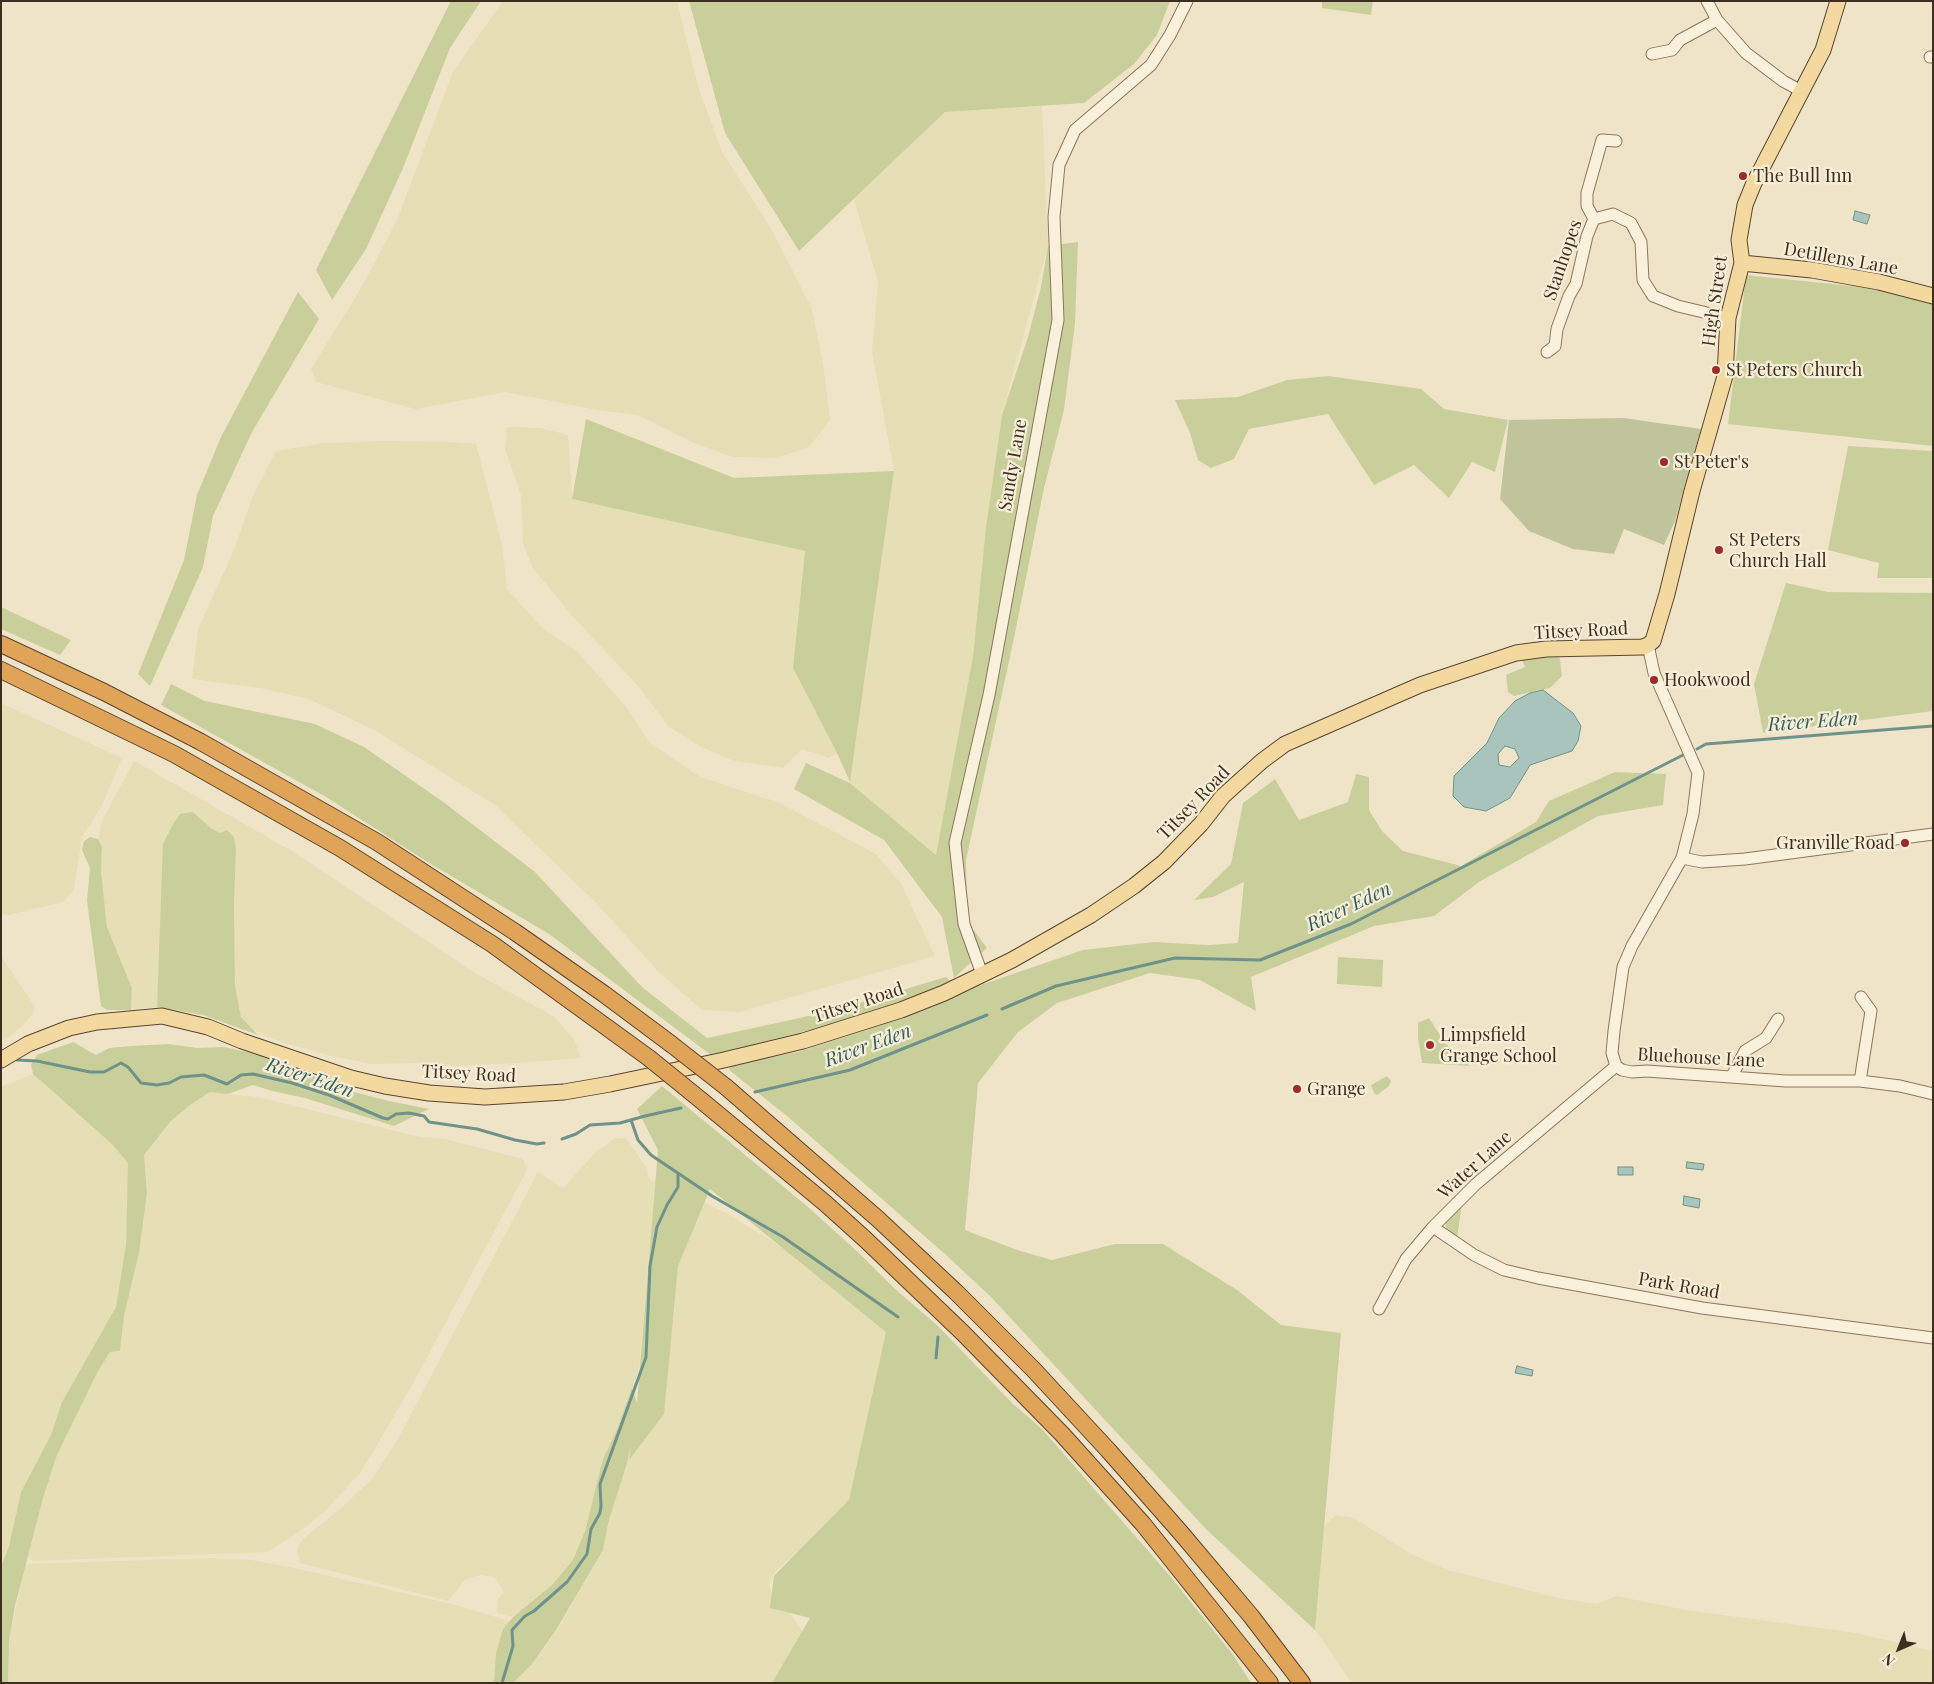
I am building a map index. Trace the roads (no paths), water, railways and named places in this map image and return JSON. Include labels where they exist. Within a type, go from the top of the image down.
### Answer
[{"type":"highway","points":[[1,644],[88,684],[193,738],[377,842],[515,932],[604,994],[726,1087],[878,1218],[1015,1350],[1132,1476],[1265,1634],[1302,1683]]},
{"type":"highway","points":[[1,670],[174,754],[340,848],[492,944],[649,1058],[825,1203],[963,1333],[1105,1480],[1174,1561],[1270,1683]]},
{"type":"main road","name":"High Street","points":[[1648,645],[1654,641],[1668,594],[1692,491],[1725,376],[1728,318],[1742,263],[1739,240],[1745,205],[1754,183],[1803,92],[1823,50],[1838,1]]},
{"type":"main road","name":"Detillens Lane","points":[[1742,263],[1812,270],[1879,282],[1933,296]]},
{"type":"main road","name":"Titsey Road","points":[[1,1060],[28,1044],[69,1028],[97,1022],[162,1016],[208,1027],[242,1041],[328,1070],[385,1086],[438,1094],[485,1097],[564,1092],[610,1084],[803,1041],[901,1010],[944,993],[1012,960],[1090,915],[1134,886],[1164,862],[1200,824],[1223,796],[1285,744],[1420,685],[1516,653],[1546,649],[1643,647],[1648,645]]},
{"type":"street","name":"Sandy Lane","points":[[982,974],[964,924],[955,843],[989,695],[1058,320],[1054,216],[1059,165],[1075,130],[1151,65],[1170,35],[1187,1]]},
{"type":"street","points":[[1707,1],[1717,20],[1746,53],[1783,81],[1803,92]]},
{"type":"street","points":[[1652,54],[1672,50],[1680,40],[1717,20]]},
{"type":"street","points":[[1594,219],[1586,206],[1587,193],[1602,140],[1616,140]]},
{"type":"street","name":"Stanhopes","points":[[1547,352],[1555,346],[1557,329],[1569,296],[1576,284],[1587,236],[1594,219],[1614,214],[1631,223],[1641,242],[1643,280],[1653,296],[1678,306],[1728,318]]},
{"type":"street","name":"Bluehouse Lane","points":[[1648,645],[1654,673],[1698,773],[1692,814],[1682,858],[1632,946],[1623,967],[1612,1053],[1616,1066],[1622,1070],[1632,1072],[1647,1071],[1786,1081],[1860,1081],[1900,1086],[1933,1094]]},
{"type":"street","points":[[1682,858],[1702,862],[1745,859],[1933,834]]},
{"type":"street","points":[[1860,1081],[1872,1011],[1861,996]]},
{"type":"street","points":[[1732,1076],[1744,1052],[1766,1038],[1778,1019]]},
{"type":"street","name":"Water Lane","points":[[1378,1309],[1406,1259],[1433,1227],[1476,1184],[1616,1066]]},
{"type":"street","name":"Park Road","points":[[1433,1227],[1474,1255],[1504,1270],[1538,1278],[1702,1308],[1933,1338]]},
{"type":"water","points":[[1855,211],[1870,215],[1867,224],[1853,220]]},
{"type":"water","points":[[1543,690],[1573,713],[1581,726],[1578,741],[1572,751],[1530,765],[1510,798],[1486,811],[1464,807],[1453,796],[1454,776],[1487,743],[1499,718],[1515,701],[1530,693]],"holes":[[[1505,746],[1515,749],[1519,758],[1510,767],[1499,765],[1498,754]]]},
{"type":"water","points":[[1687,1162],[1704,1164],[1703,1170],[1686,1168]]},
{"type":"water","points":[[1618,1167],[1633,1167],[1633,1175],[1618,1175]]},
{"type":"water","points":[[1684,1196],[1700,1199],[1699,1208],[1683,1205]]},
{"type":"water","points":[[1517,1366],[1533,1370],[1532,1376],[1515,1373]]},
{"type":"waterway","name":"River Eden","points":[[1697,749],[1706,744],[1933,726]]},
{"type":"waterway","name":"River Eden","points":[[1002,1009],[1056,986],[1175,958],[1260,960],[1351,924],[1685,754]]},
{"type":"waterway","name":"River Eden","points":[[755,1092],[850,1070],[987,1015]]},
{"type":"waterway","name":"River Eden","points":[[17,1060],[37,1061],[90,1072],[104,1072],[121,1063],[128,1067],[141,1083],[157,1085],[169,1083],[181,1077],[204,1075],[227,1084],[241,1075],[253,1074],[292,1083],[329,1095],[383,1118],[388,1119],[396,1114],[409,1113],[424,1116],[429,1122],[477,1129],[515,1140],[537,1144],[544,1143]]},
{"type":"waterway","name":"River Eden","points":[[562,1139],[576,1134],[590,1125],[620,1123],[681,1108]]},
{"type":"waterway","points":[[631,1120],[638,1140],[651,1155],[712,1196],[783,1237],[898,1317]]},
{"type":"waterway","points":[[502,1683],[513,1646],[512,1630],[525,1616],[534,1611],[567,1582],[587,1554],[591,1529],[600,1513],[600,1484],[646,1357],[650,1266],[657,1227],[678,1187],[678,1174]]},
{"type":"waterway","points":[[936,1358],[938,1337]]},
{"type":"place","name":"The Bull Inn","points":[[1743,176]]},
{"type":"place","name":"St Peters Church","points":[[1716,370]]},
{"type":"place","name":"St Peter's","points":[[1664,462]]},
{"type":"place","name":"St Peters Church Hall","points":[[1719,550]]},
{"type":"place","name":"Hookwood","points":[[1654,680]]},
{"type":"place","name":"Granville Road","points":[[1905,843]]},
{"type":"place","name":"Limpsfield Grange School","points":[[1430,1045]]},
{"type":"place","name":"Grange","points":[[1297,1089]]}]
